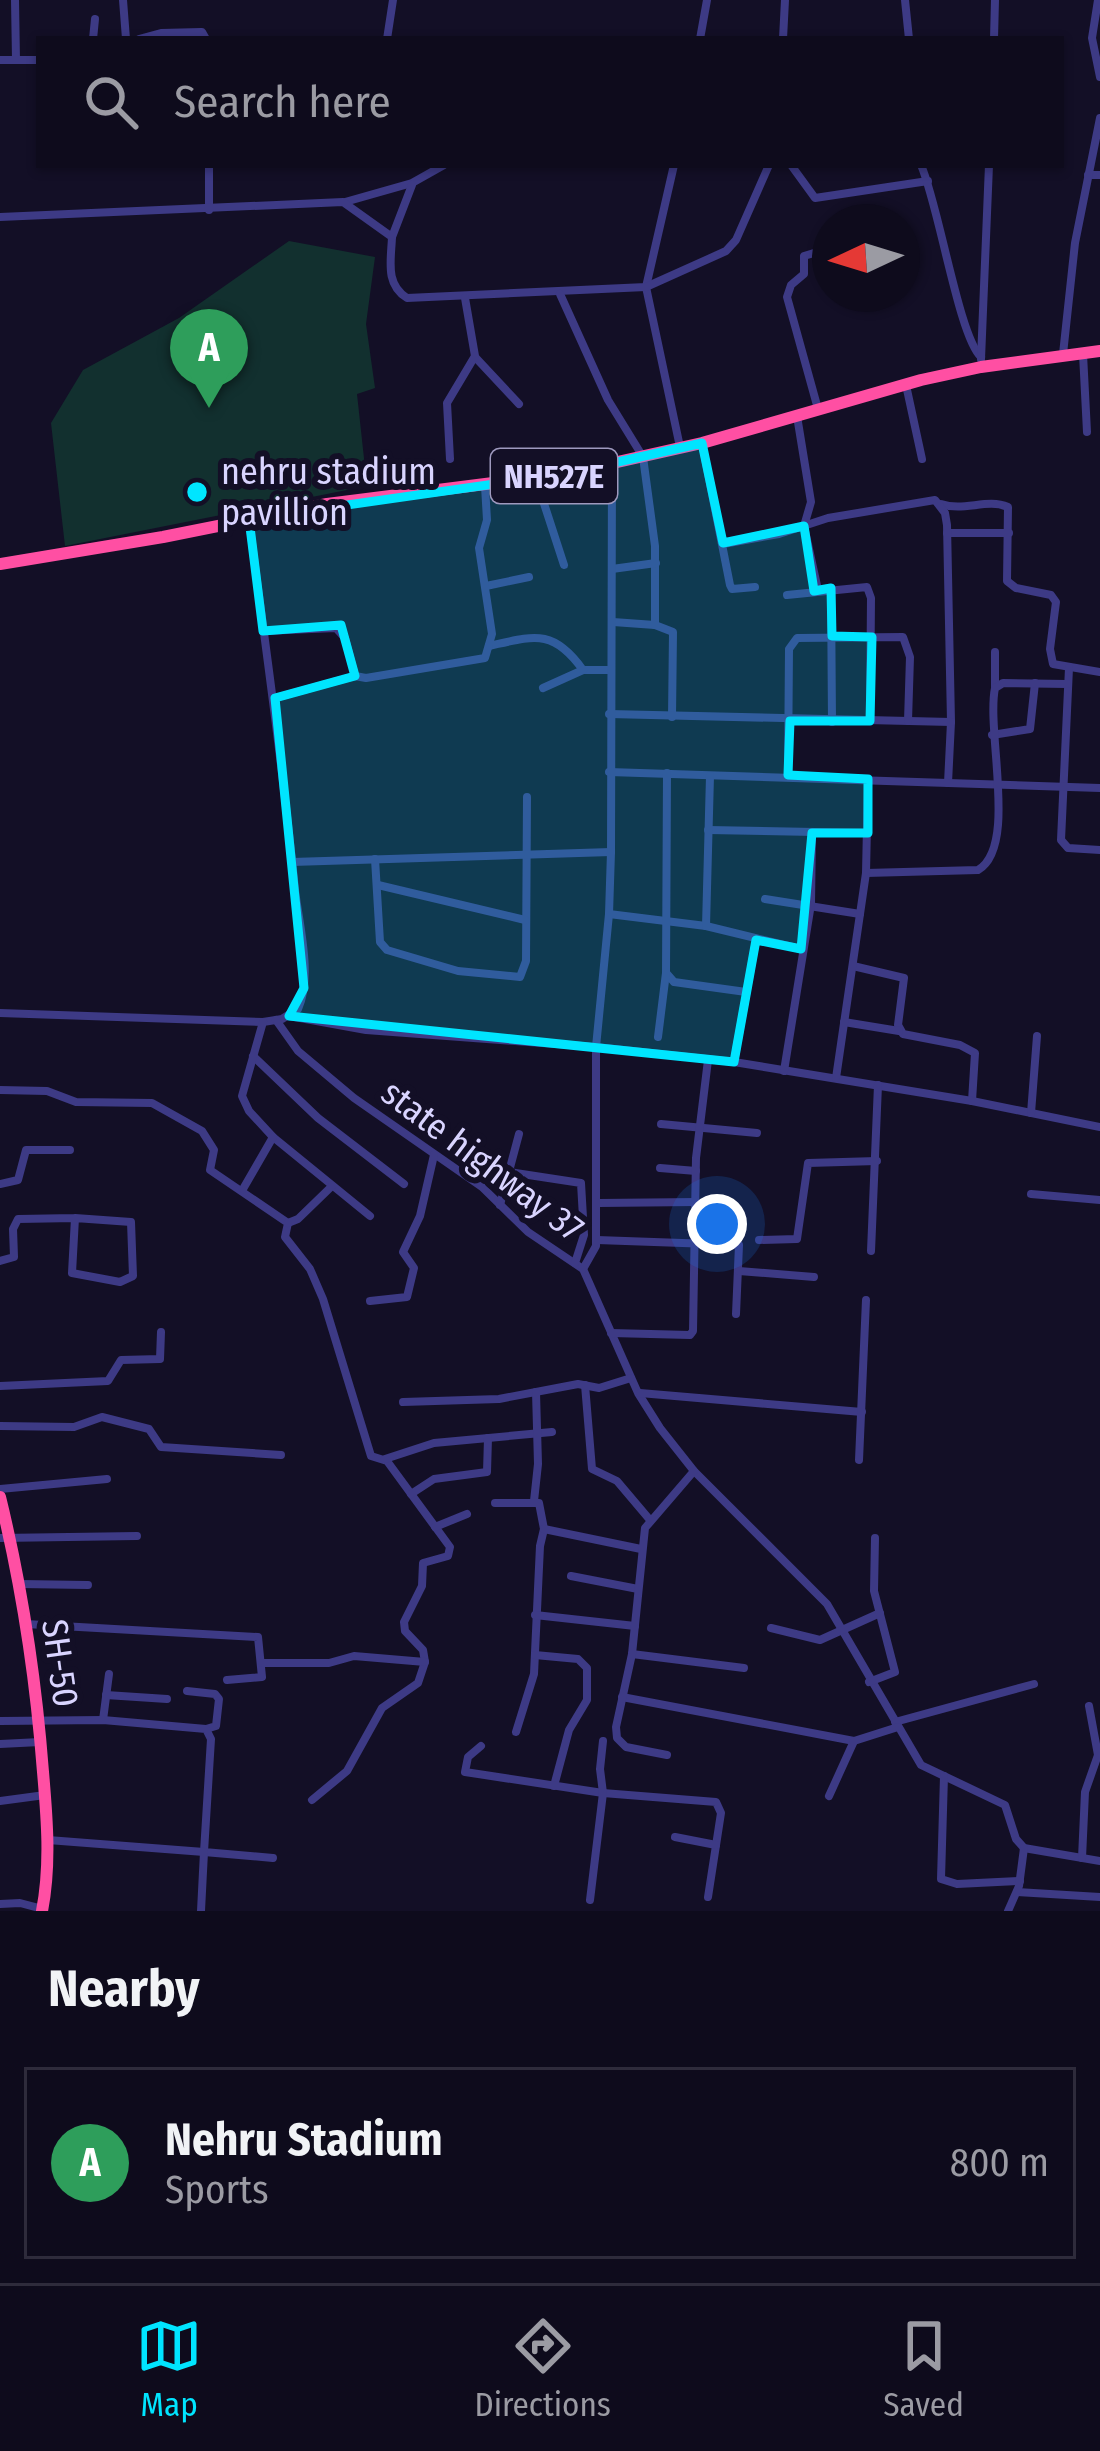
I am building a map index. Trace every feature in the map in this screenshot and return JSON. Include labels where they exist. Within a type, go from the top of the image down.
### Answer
[{"type":"highway","name":"NH527E","points":[[0,565],[327,503],[484,486],[612,465],[981,362],[1100,351]]},
{"type":"highway","name":"SH-50","points":[[0,1493],[4,1538],[26,1624],[39,1719],[48,1840],[42,1910]]},
{"type":"street","points":[[16,0],[16,60]]},
{"type":"street","points":[[123,0],[126,36]]},
{"type":"street","points":[[387,36],[393,0]]},
{"type":"street","points":[[701,36],[707,0]]},
{"type":"street","points":[[783,36],[785,0]]},
{"type":"street","points":[[905,0],[909,36]]},
{"type":"street","points":[[994,36],[995,0]]},
{"type":"street","points":[[1098,0],[1092,38],[1100,77]]},
{"type":"street","points":[[93,36],[95,19]]},
{"type":"street","points":[[157,36],[188,31],[204,36]]},
{"type":"street","points":[[0,60],[36,60]]},
{"type":"street","points":[[1063,354],[1075,243],[1100,118]]},
{"type":"street","points":[[209,168],[209,210]]},
{"type":"street","points":[[0,217],[344,202],[412,183],[439,168]]},
{"type":"street","points":[[673,168],[646,287],[681,448]]},
{"type":"street","points":[[412,183],[392,237],[391,278],[396,292],[421,299],[465,298],[646,287],[726,251],[736,240],[768,168]]},
{"type":"street","points":[[793,168],[815,198],[928,181]]},
{"type":"street","points":[[922,168],[968,337],[981,362]]},
{"type":"street","points":[[981,362],[989,168]]},
{"type":"street","points":[[1088,175],[1100,175]]},
{"type":"street","points":[[344,202],[392,237]]},
{"type":"street","points":[[812,254],[804,256],[805,274],[791,285],[787,297],[818,410]]},
{"type":"street","points":[[560,293],[608,400],[643,457],[656,563],[655,626]]},
{"type":"street","points":[[465,298],[476,357],[519,404]]},
{"type":"street","points":[[1082,353],[1087,432]]},
{"type":"street","points":[[450,459],[447,403],[476,357]]},
{"type":"street","points":[[906,385],[922,458]]},
{"type":"street","points":[[797,416],[811,502],[805,526],[818,590]]},
{"type":"street","points":[[702,443],[730,585],[755,587]]},
{"type":"street","points":[[579,1266],[595,1254],[599,1203],[596,1047],[609,914],[612,465]]},
{"type":"street","points":[[536,478],[564,565]]},
{"type":"street","points":[[275,698],[355,676],[485,658],[491,622],[479,548],[487,520],[484,486]]},
{"type":"street","points":[[724,544],[828,518],[935,500],[958,508],[1003,503],[1009,514],[1007,581],[1016,588],[1054,597],[1051,660],[1057,667],[1100,672]]},
{"type":"street","points":[[935,500],[945,514],[947,533],[948,783]]},
{"type":"street","points":[[0,1013],[263,1022],[298,1009],[304,988],[292,862],[249,519]]},
{"type":"street","points":[[947,533],[1009,533]]},
{"type":"street","points":[[612,569],[656,563]]},
{"type":"street","points":[[485,586],[529,578]]},
{"type":"street","points":[[787,595],[867,587],[872,598],[870,721]]},
{"type":"street","points":[[831,588],[832,722]]},
{"type":"street","points":[[613,622],[669,628],[675,638],[672,717]]},
{"type":"street","points":[[263,631],[336,628],[342,632],[355,676]]},
{"type":"street","points":[[788,775],[790,643],[797,638],[904,637],[908,645],[908,721]]},
{"type":"street","points":[[489,646],[551,638],[583,670]]},
{"type":"street","points":[[866,873],[978,870],[989,864],[997,842],[992,735],[995,652]]},
{"type":"street","points":[[1070,668],[1063,844],[1100,850]]},
{"type":"street","points":[[543,688],[583,670],[611,670]]},
{"type":"street","points":[[995,688],[1004,683],[1067,684]]},
{"type":"street","points":[[992,735],[1030,729],[1035,683]]},
{"type":"street","points":[[609,714],[951,722]]},
{"type":"street","points":[[609,772],[1100,788]]},
{"type":"street","points":[[658,1036],[666,973],[667,773]]},
{"type":"street","points":[[706,926],[710,776]]},
{"type":"street","points":[[836,1078],[866,873],[868,779]]},
{"type":"street","points":[[375,859],[380,942],[387,950],[458,971],[520,977],[526,961],[527,797]]},
{"type":"street","points":[[707,830],[868,833]]},
{"type":"street","points":[[784,1071],[811,904],[812,832]]},
{"type":"street","points":[[292,862],[610,852]]},
{"type":"street","points":[[378,885],[525,920]]},
{"type":"street","points":[[765,899],[860,914]]},
{"type":"street","points":[[609,914],[706,926],[801,949]]},
{"type":"street","points":[[734,1062],[756,940]]},
{"type":"street","points":[[853,966],[904,978],[899,1031]]},
{"type":"street","points":[[666,973],[674,982],[746,992]]},
{"type":"street","name":"state highway 37","points":[[289,1016],[366,1030],[734,1062],[1100,1127]]},
{"type":"street","name":"state highway 37","points":[[276,1020],[308,1060],[354,1099],[482,1187],[528,1232],[579,1266],[638,1393],[694,1471],[812,1587],[921,1766],[1005,1805],[1016,1839],[1024,1848]]},
{"type":"street","points":[[263,1022],[243,1102],[273,1137],[370,1216]]},
{"type":"street","points":[[844,1022],[960,1045],[975,1053],[972,1101]]},
{"type":"street","points":[[1031,1113],[1037,1036]]},
{"type":"street","points":[[253,1056],[308,1110],[404,1184]]},
{"type":"street","points":[[610,1333],[690,1335],[695,1171],[708,1060]]},
{"type":"street","points":[[871,1251],[878,1085]]},
{"type":"street","points":[[0,1090],[47,1091],[65,1100],[136,1102],[166,1109],[202,1131],[214,1150],[210,1170],[289,1223]]},
{"type":"street","points":[[661,1124],[757,1133]]},
{"type":"street","points":[[500,1207],[520,1135]]},
{"type":"street","points":[[243,1189],[273,1137]]},
{"type":"street","points":[[0,1184],[18,1180],[26,1150],[70,1150]]},
{"type":"street","points":[[370,1301],[410,1293],[414,1268],[403,1252],[404,1244],[420,1216],[434,1154]]},
{"type":"street","points":[[759,1240],[797,1239],[808,1163],[877,1161]]},
{"type":"street","points":[[660,1168],[695,1171]]},
{"type":"street","points":[[509,1172],[580,1183],[584,1235],[579,1266]]},
{"type":"street","points":[[289,1223],[332,1186]]},
{"type":"street","points":[[1031,1194],[1100,1200]]},
{"type":"street","points":[[599,1203],[696,1202]]},
{"type":"street","points":[[0,1261],[14,1257],[13,1229],[18,1219],[76,1217],[131,1222],[133,1276],[120,1282],[72,1273],[76,1217]]},
{"type":"street","points":[[289,1223],[285,1238],[310,1269],[323,1299],[376,1460],[420,1445],[552,1432]]},
{"type":"street","points":[[597,1240],[739,1245],[736,1314]]},
{"type":"street","points":[[739,1271],[814,1277]]},
{"type":"street","points":[[859,1460],[866,1300]]},
{"type":"street","points":[[0,1386],[108,1381],[121,1360],[160,1359],[161,1332]]},
{"type":"street","points":[[404,1402],[499,1399],[585,1385],[595,1389],[631,1378]]},
{"type":"street","points":[[585,1385],[592,1469],[617,1481],[650,1520]]},
{"type":"street","points":[[533,1501],[536,1392]]},
{"type":"street","points":[[638,1393],[862,1412]]},
{"type":"street","points":[[0,1426],[74,1426],[102,1418],[149,1429],[161,1448],[281,1455]]},
{"type":"street","points":[[411,1495],[434,1479],[487,1472],[488,1438]]},
{"type":"street","points":[[312,1800],[347,1771],[382,1708],[416,1686],[425,1662],[423,1650],[405,1631],[404,1622],[422,1586],[423,1563],[451,1553],[385,1459]]},
{"type":"street","points":[[667,1755],[626,1747],[616,1738],[632,1654],[641,1549],[650,1520],[694,1471]]},
{"type":"street","points":[[0,1493],[107,1479]]},
{"type":"street","points":[[495,1503],[533,1501],[542,1508],[544,1529],[534,1674],[516,1732]]},
{"type":"street","points":[[435,1527],[467,1514]]},
{"type":"street","points":[[544,1529],[641,1549]]},
{"type":"street","points":[[4,1538],[137,1536]]},
{"type":"street","points":[[869,1682],[895,1672],[873,1585],[875,1538]]},
{"type":"street","points":[[571,1576],[638,1589]]},
{"type":"street","points":[[18,1584],[88,1585]]},
{"type":"street","points":[[771,1628],[820,1640],[880,1613]]},
{"type":"street","points":[[535,1616],[635,1626]]},
{"type":"street","points":[[26,1624],[253,1635],[260,1643],[263,1672],[258,1679],[226,1680]]},
{"type":"street","points":[[632,1654],[744,1668]]},
{"type":"street","points":[[535,1655],[578,1659],[587,1668],[586,1700],[568,1730],[554,1786]]},
{"type":"street","points":[[262,1663],[329,1663],[354,1656],[425,1662]]},
{"type":"street","points":[[103,1720],[110,1674]]},
{"type":"street","points":[[622,1697],[854,1741],[1034,1684]]},
{"type":"street","points":[[0,1721],[217,1726],[219,1699],[214,1694],[187,1691]]},
{"type":"street","points":[[106,1694],[167,1699]]},
{"type":"street","points":[[1082,1858],[1085,1792],[1098,1755],[1089,1706]]},
{"type":"street","points":[[201,1911],[212,1739],[206,1729]]},
{"type":"street","points":[[590,1900],[603,1793],[603,1741]]},
{"type":"street","points":[[829,1796],[854,1741]]},
{"type":"street","points":[[0,1744],[41,1742]]},
{"type":"street","points":[[481,1746],[468,1756],[465,1772],[603,1793],[716,1802],[721,1813],[708,1897]]},
{"type":"street","points":[[944,1775],[941,1879],[958,1884],[1020,1881]]},
{"type":"street","points":[[0,1801],[45,1795]]},
{"type":"street","points":[[675,1837],[716,1845]]},
{"type":"street","points":[[48,1840],[273,1858]]},
{"type":"street","points":[[1008,1911],[1020,1881],[1024,1848],[1100,1862]]},
{"type":"street","points":[[1017,1892],[1100,1897]]},
{"type":"street","points":[[0,1904],[42,1910]]},
{"type":"highlighted area","points":[[702,443],[723,543],[804,526],[814,591],[831,588],[832,636],[872,637],[870,721],[790,721],[788,775],[868,779],[868,833],[812,833],[801,949],[756,940],[734,1062],[289,1016],[304,988],[275,698],[355,676],[341,625],[263,631],[249,519],[564,474]]},
{"type":"green space","points":[[289,241],[375,257],[366,324],[375,388],[357,394],[367,486],[65,546],[51,423],[83,370],[179,318]]},
{"type":"place","name":"Nehru Stadium","points":[[209,408]]},
{"type":"place","name":"nehru stadium pavillion","points":[[197,492]]}]
